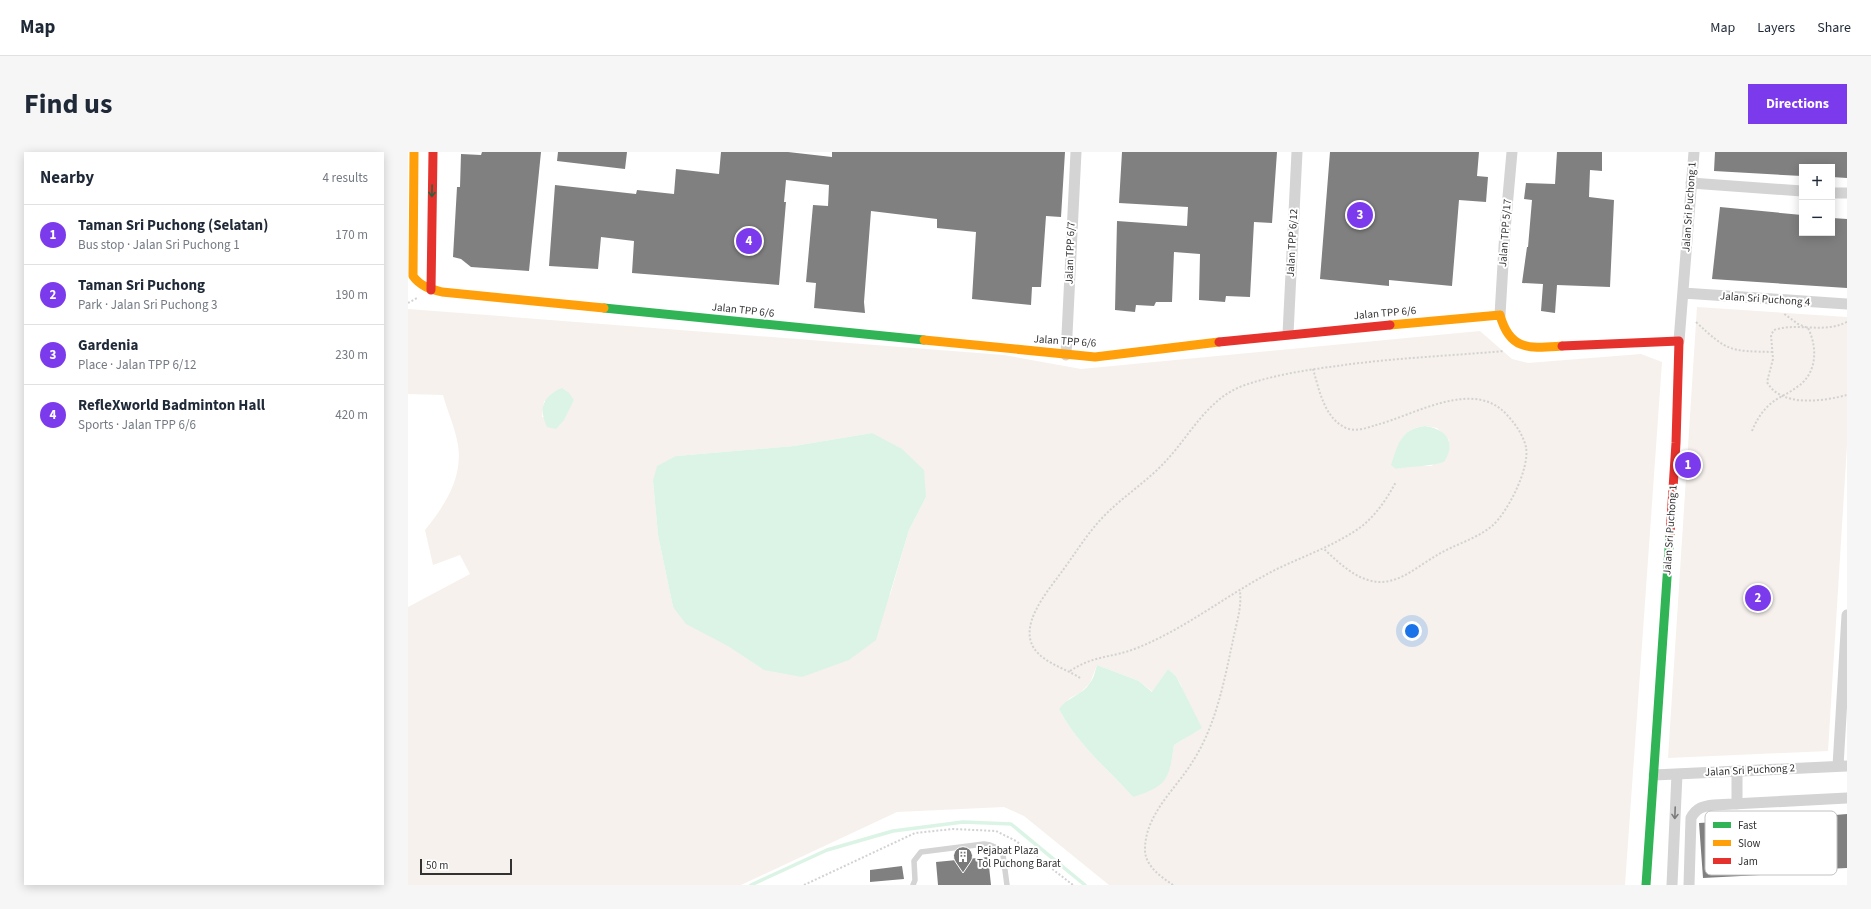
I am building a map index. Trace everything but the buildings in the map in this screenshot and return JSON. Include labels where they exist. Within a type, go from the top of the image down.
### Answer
[{"type":"street","points":[[414,152],[413,276],[417,283],[431,290],[433,152]]},
{"type":"street","name":"Jalan TPP 6/7","points":[[1066,355],[1076,152]]},
{"type":"street","name":"Jalan TPP 6/12","points":[[1288,334],[1297,152]]},
{"type":"street","name":"Jalan TPP 5/17","points":[[1500,314],[1512,152]]},
{"type":"street","name":"Jalan Sri Puchong 1","points":[[1646,885],[1676,443],[1679,341],[1694,152]]},
{"type":"street","points":[[1691,183],[1799,191]]},
{"type":"street","points":[[1835,193],[1847,193]]},
{"type":"street","name":"Jalan TPP 6/6","points":[[431,290],[1095,357],[1288,334],[1500,314]]},
{"type":"street","name":"Jalan Sri Puchong 4","points":[[1683,293],[1847,304]]},
{"type":"street","points":[[1500,314],[1506,333],[1512,342],[1530,348],[1679,341]]},
{"type":"street","points":[[1842,766],[1847,615]]},
{"type":"street","name":"Jalan Sri Puchong 2","points":[[1654,775],[1842,766]]},
{"type":"street","points":[[1737,771],[1737,804]]},
{"type":"street","points":[[1672,885],[1677,774]]},
{"type":"street","points":[[1689,885],[1691,818],[1694,812],[1705,806],[1847,798]]},
{"type":"lane","points":[[913,885],[915,880],[914,861],[921,852],[984,844],[995,847],[1003,855],[1007,885]]},
{"type":"path","points":[[1752,431],[1762,413],[1782,394],[1791,392],[1806,379],[1811,371],[1814,360],[1814,343],[1808,328],[1798,324],[1783,313]]},
{"type":"path","points":[[1696,322],[1714,339],[1731,349],[1773,352]]},
{"type":"path","points":[[1847,322],[1827,328],[1788,328],[1774,330],[1771,335],[1773,359],[1767,382],[1770,388],[1796,399],[1808,400],[1834,398],[1847,395]]},
{"type":"path","points":[[1080,678],[1070,671],[1044,659],[1034,648],[1030,638],[1030,624],[1044,594],[1090,531],[1107,513],[1153,474],[1168,459],[1202,414],[1224,397],[1243,385],[1314,369],[1362,362],[1510,350]]},
{"type":"path","points":[[1314,369],[1325,406],[1334,418],[1346,428],[1360,430],[1437,404],[1455,400],[1478,398],[1499,405],[1519,430],[1526,448],[1525,464],[1513,496],[1493,524],[1470,540],[1438,554],[1399,580],[1380,582],[1368,580],[1351,572],[1324,549]]},
{"type":"path","points":[[1070,671],[1083,662],[1100,657],[1116,655],[1138,648],[1198,617],[1276,570],[1324,549],[1359,528],[1384,503],[1396,482]]},
{"type":"path","points":[[1173,885],[1159,875],[1148,863],[1145,849],[1148,830],[1154,814],[1204,743],[1211,725],[1229,660],[1240,592]]},
{"type":"shaded area","points":[[1697,307],[1847,317],[1847,445],[1828,751],[1668,758]]},
{"type":"shaded area","points":[[408,309],[1004,355],[1081,369],[1480,331],[1512,359],[1528,363],[1641,354],[1662,362],[1625,885],[1109,885],[1024,816],[1004,807],[897,812],[741,885],[408,885],[408,607],[470,574],[460,555],[433,565],[425,530],[440,510],[452,488],[458,465],[459,453],[457,440],[443,395],[408,394]],"holes":[[[574,400],[563,420],[542,417],[544,401]],[[1425,426],[1437,428],[1449,440],[1432,466],[1410,466],[1396,469],[1397,453],[1401,440],[1405,435],[1416,428]],[[872,433],[926,497],[909,530],[890,595],[764,670],[673,607],[658,535],[653,481],[676,456],[794,446]],[[1097,665],[1139,681],[1153,692],[1168,669],[1176,676],[1182,687],[1184,739],[1174,745],[1171,763],[1133,797],[1083,744],[1074,733],[1059,709],[1070,698],[1080,693],[1090,683]]]},
{"type":"shaded area","points":[[562,388],[569,393],[574,400],[564,420],[556,429],[547,427],[543,414],[544,403],[550,395]]},
{"type":"shaded area","points":[[1425,426],[1439,430],[1444,433],[1447,438],[1449,448],[1448,455],[1444,462],[1432,465],[1396,469],[1391,465],[1401,439],[1410,431]]},
{"type":"shaded area","points":[[872,433],[902,449],[924,470],[926,497],[909,530],[876,640],[849,660],[802,677],[764,670],[728,646],[686,624],[673,607],[658,535],[653,481],[657,466],[676,456],[794,446]]},
{"type":"shaded area","points":[[1097,665],[1139,681],[1152,692],[1168,669],[1176,676],[1202,728],[1174,745],[1168,773],[1165,780],[1160,785],[1145,793],[1133,797],[1083,744],[1074,733],[1059,709],[1062,705],[1087,687],[1092,679]]},
{"type":"waterway","points":[[751,885],[827,850],[893,831],[963,822],[1011,824],[1085,885]]},
{"type":"traffic: fast","points":[[604,308],[924,340]]},
{"type":"traffic: fast","points":[[1646,885],[1670,534]]},
{"type":"traffic: slow","points":[[414,152],[413,276],[422,285],[442,292],[604,308]]},
{"type":"traffic: slow","points":[[1390,325],[1500,315],[1504,327],[1516,342],[1531,347],[1562,346]]},
{"type":"traffic: slow","points":[[924,340],[1095,357],[1219,342]]},
{"type":"traffic: jam","points":[[431,290],[433,152]]},
{"type":"traffic: jam","points":[[1219,342],[1390,325]]},
{"type":"traffic: jam","points":[[1562,346],[1679,341],[1676,443],[1670,534]]},
{"type":"place","name":"Gardenia","points":[[1360,215]]},
{"type":"place","name":"RefleXworld Badminton Hall","points":[[749,241]]},
{"type":"place","name":"Taman Sri Puchong (Selatan)","points":[[1688,465]]},
{"type":"place","name":"Taman Sri Puchong","points":[[1758,598]]},
{"type":"place","name":"Pejabat Plaza Tol Puchong Barat","points":[[963,873]]}]
